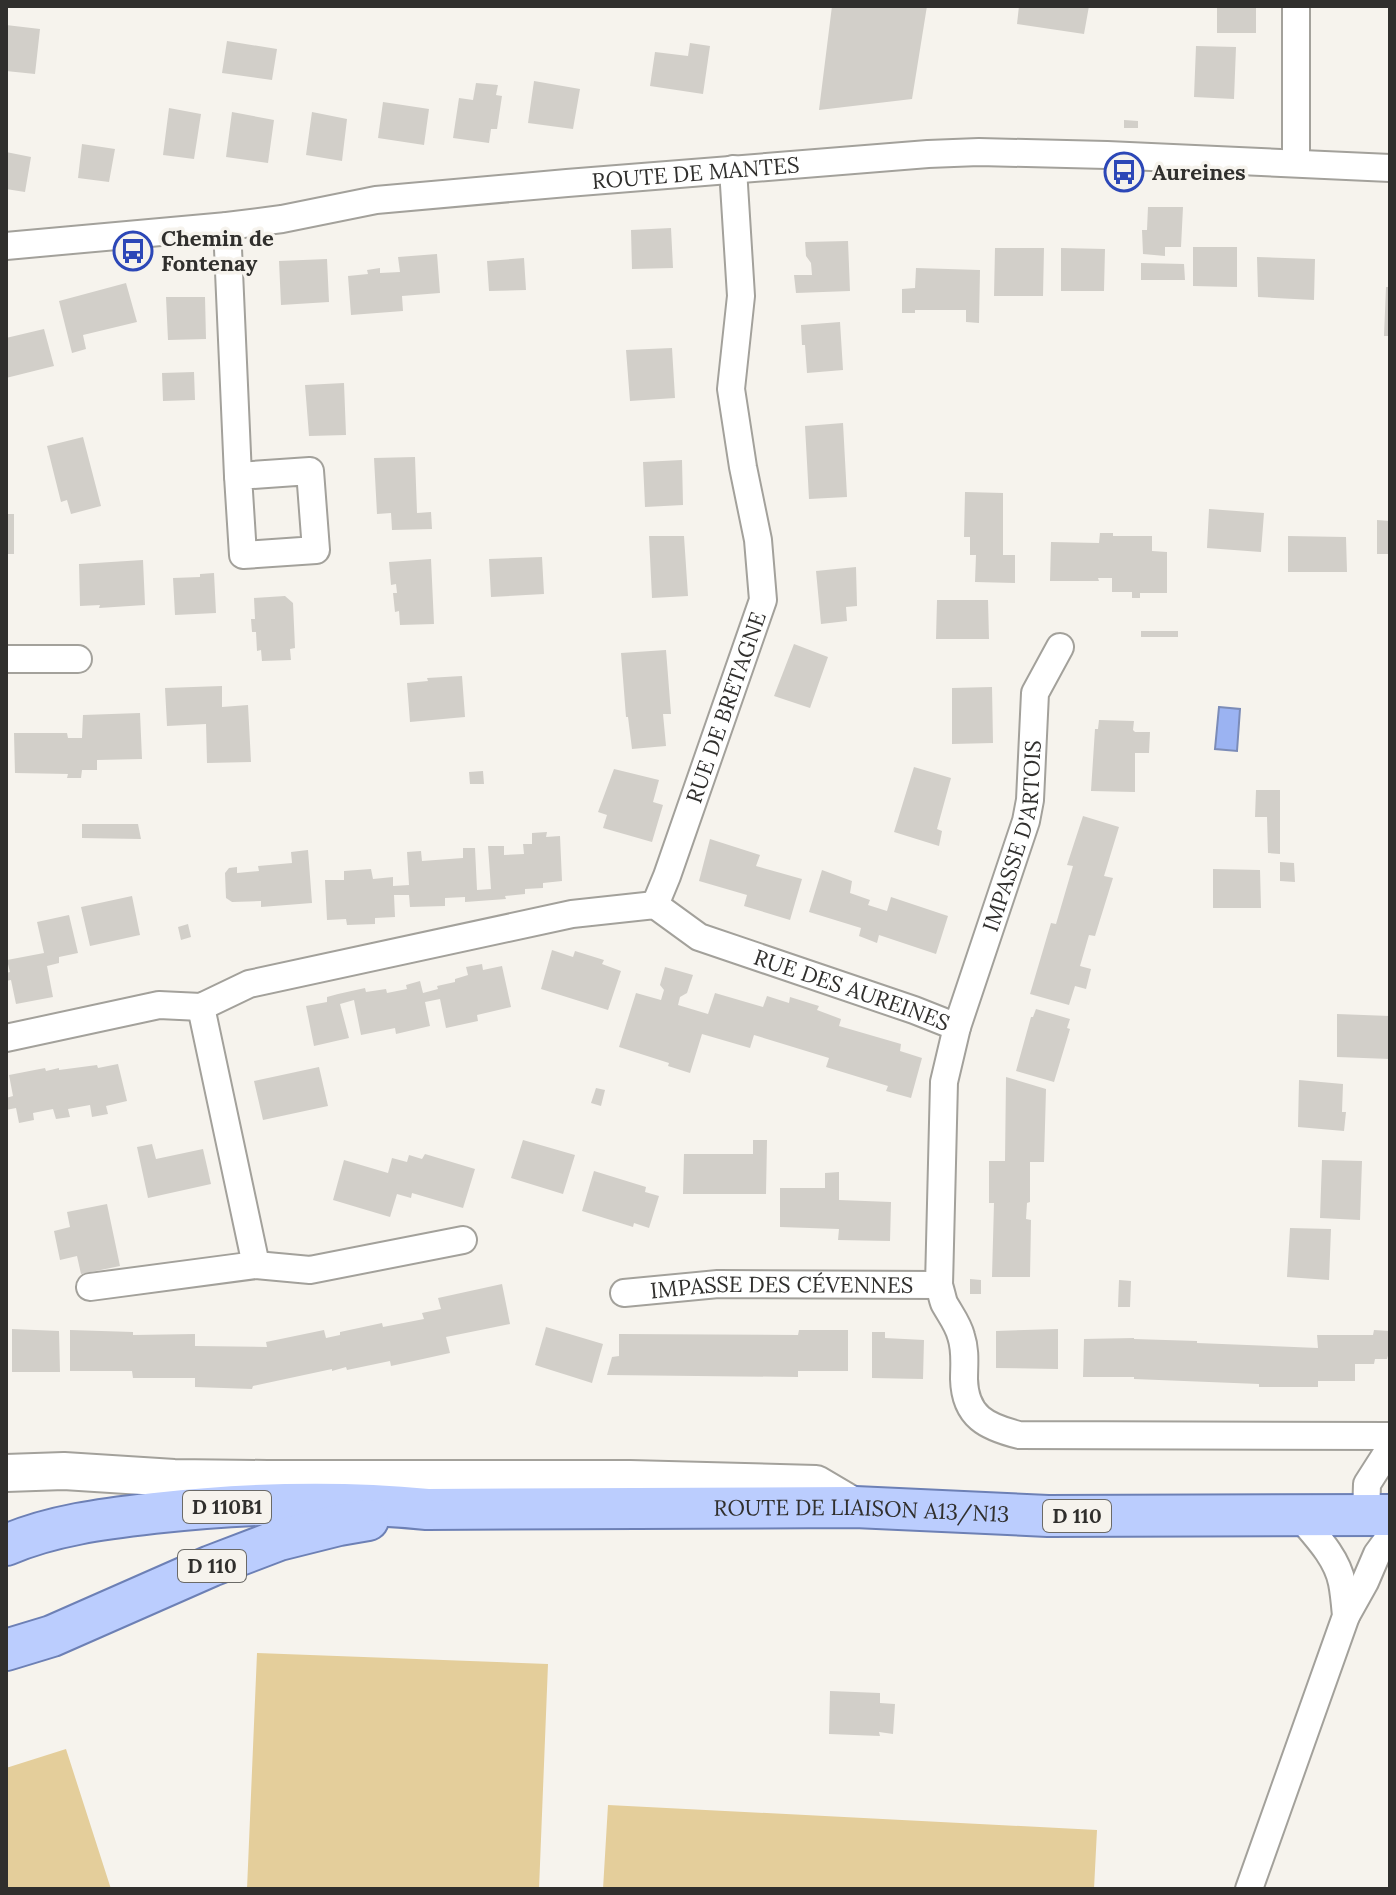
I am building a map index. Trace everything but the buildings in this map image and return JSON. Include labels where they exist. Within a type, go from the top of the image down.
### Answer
[{"type":"main road","name":"D 110","points":[[6,1473],[64,1471],[205,1478],[630,1479],[816,1484],[855,1507]]},
{"type":"main road","name":"D 110B1","points":[[6,1545],[53,1529],[177,1510],[313,1502],[427,1509]]},
{"type":"main road","name":"ROUTE DE LIAISON A13/N13","points":[[427,1509],[855,1507],[1048,1516],[1382,1515]]},
{"type":"main road","name":"D 110","points":[[6,1650],[52,1636],[211,1566],[279,1540],[427,1509]]},
{"type":"street","points":[[1296,6],[1296,162]]},
{"type":"street","name":"ROUTE DE MANTES","points":[[6,246],[227,226],[282,219],[376,200],[733,169],[979,152],[1390,168]]},
{"type":"street","name":"RUE DE BRETAGNE","points":[[655,905],[763,600],[758,540],[731,389],[741,296],[733,169]]},
{"type":"street","points":[[227,226],[238,476]]},
{"type":"street","name":"IMPASSE D'ARTOIS","points":[[957,1027],[1026,821],[1030,800],[1035,693],[1060,647]]},
{"type":"street","points":[[6,659],[78,659]]},
{"type":"street","points":[[6,1038],[159,1005],[201,1007],[249,984],[572,914],[655,905]]},
{"type":"street","name":"RUE DES AUREINES","points":[[655,905],[699,937],[957,1027],[944,1082],[939,1285],[962,1337],[966,1397],[972,1411],[985,1422],[998,1430],[1019,1435],[1390,1436]]},
{"type":"street","points":[[201,1007],[256,1265]]},
{"type":"street","points":[[90,1287],[256,1265],[310,1270],[463,1240]]},
{"type":"street","name":"IMPASSE DES CÉVENNES","points":[[624,1293],[718,1284],[939,1285]]},
{"type":"street","points":[[1249,1889],[1346,1616],[1377,1554],[1388,1539],[1382,1515],[1367,1484],[1390,1448]]},
{"type":"street","points":[[1299,1516],[1337,1569],[1342,1580],[1346,1616]]},
{"type":"shaded area","points":[[257,1653],[548,1664],[539,1889],[247,1889]]},
{"type":"shaded area","points":[[66,1749],[111,1889],[6,1889],[6,1768]]},
{"type":"shaded area","points":[[608,1805],[1097,1830],[1094,1889],[603,1889]]},
{"type":"water","points":[[1219,707],[1240,709],[1237,751],[1215,749]]},
{"type":"place","name":"Aureines","points":[[1124,172]]},
{"type":"place","name":"Chemin de Fontenay","points":[[133,251]]}]
